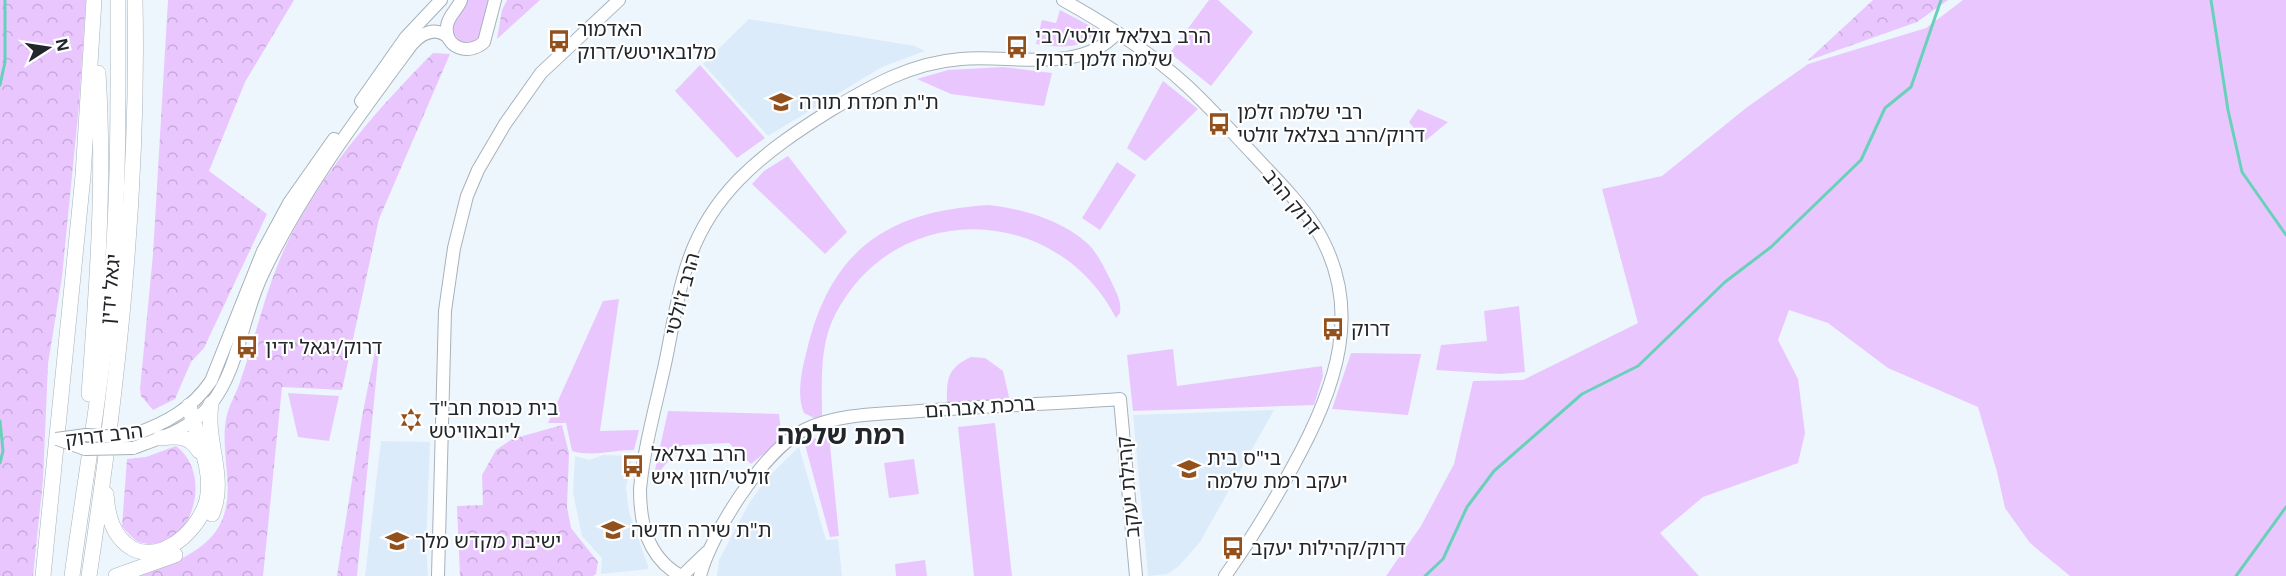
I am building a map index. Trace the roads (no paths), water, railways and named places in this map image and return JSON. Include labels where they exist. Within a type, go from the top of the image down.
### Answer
[{"type":"highway","name":"יגאל ידין","points":[[72,576],[97,407],[113,260],[117,171],[118,0]]},
{"type":"highway","name":"יגאל ידין","points":[[89,576],[126,293],[136,62],[135,0]]},
{"type":"highway","points":[[136,62],[140,0]]},
{"type":"highway","points":[[79,523],[90,388],[99,213],[101,116],[94,1]]},
{"type":"highway","points":[[43,576],[84,164],[94,1]]},
{"type":"highway","points":[[116,576],[175,555],[195,540],[207,523],[216,504],[219,480],[209,428],[211,404]]},
{"type":"highway","points":[[103,477],[108,514],[121,540],[136,550],[157,551],[184,538],[203,512],[208,489],[205,462],[189,406]]},
{"type":"highway","points":[[160,438],[176,436],[193,441],[205,462]]},
{"type":"street","name":"הרב דרוק","points":[[56,439],[86,435],[120,437],[135,434],[168,421],[189,406],[203,392],[218,368],[241,300],[279,221],[406,37],[441,0]]},
{"type":"street","points":[[461,0],[448,20],[448,37],[462,49],[479,47],[487,37],[489,15],[495,0]]},
{"type":"street","points":[[438,576],[445,311],[454,248],[466,196],[478,170],[505,124],[541,73],[619,0]]},
{"type":"street","name":"דרוק הרב","points":[[1063,0],[1117,33],[1165,67],[1198,96],[1302,208],[1325,245],[1339,283],[1343,324],[1338,360],[1328,396],[1271,506],[1225,576]]},
{"type":"street","name":"הרב דרוק","points":[[56,439],[85,449],[133,448],[193,423],[211,404],[233,364],[242,328],[261,276],[287,224],[312,184],[412,44],[427,33],[441,33],[448,37]]},
{"type":"street","name":"הרב ז'ולטי","points":[[683,575],[660,560],[647,541],[640,506],[641,477],[683,279],[692,250],[710,214],[741,176],[761,157],[795,132],[875,84],[913,67],[961,58],[1075,57],[1098,49],[1117,33]]},
{"type":"street","name":"ברכת אברהם","points":[[711,547],[743,492],[770,458],[797,434],[816,425],[841,419],[976,406],[1120,399]]},
{"type":"street","name":"קהילת יעקב","points":[[1120,399],[1136,576]]},
{"type":"street","points":[[647,541],[663,576]]},
{"type":"street","points":[[683,575],[711,547]]},
{"type":"street","points":[[700,576],[711,547]]},
{"type":"waterway","points":[[0,85],[5,62],[5,0]]},
{"type":"waterway","points":[[1425,576],[1443,559],[1467,507],[1494,471],[1582,394],[1638,366],[1725,282],[1771,247],[1861,160],[1885,108],[1911,87],[1941,0]]},
{"type":"waterway","points":[[2211,0],[2228,110],[2242,172],[2286,235]]},
{"type":"waterway","points":[[0,421],[3,451],[0,463]]},
{"type":"waterway","points":[[2236,576],[2286,507]]},
{"type":"place","name":"האדמור מלובאויטש/דרוק","points":[[559,41]]},
{"type":"place","name":"הרב בצלאל זולטי/רבי שלמה זלמן דרוק","points":[[1017,47]]},
{"type":"place","name":"ת\"ת חמדת תורה","points":[[781,102]]},
{"type":"place","name":"רבי שלמה זלמן דרוק/הרב בצלאל זולטי","points":[[1219,124]]},
{"type":"place","name":"דרוק","points":[[1333,329]]},
{"type":"place","name":"דרוק/יגאל ידין","points":[[247,347]]},
{"type":"place","name":"בית כנסת חב\"ד ליובאוויטש","points":[[411,420]]},
{"type":"place","name":"הרב בצלאל זולטי/חזון איש","points":[[633,466]]},
{"type":"place","name":"בי\"ס בית יעקב רמת שלמה","points":[[1189,469]]},
{"type":"place","name":"ת\"ת שירה חדשה","points":[[613,530]]},
{"type":"place","name":"ישיבת מקדש מלך","points":[[397,541]]},
{"type":"place","name":"דרוק/קהילות יעקב","points":[[1233,548]]},
{"type":"district","name":"רמת שלמה","points":[[841,435]]}]
